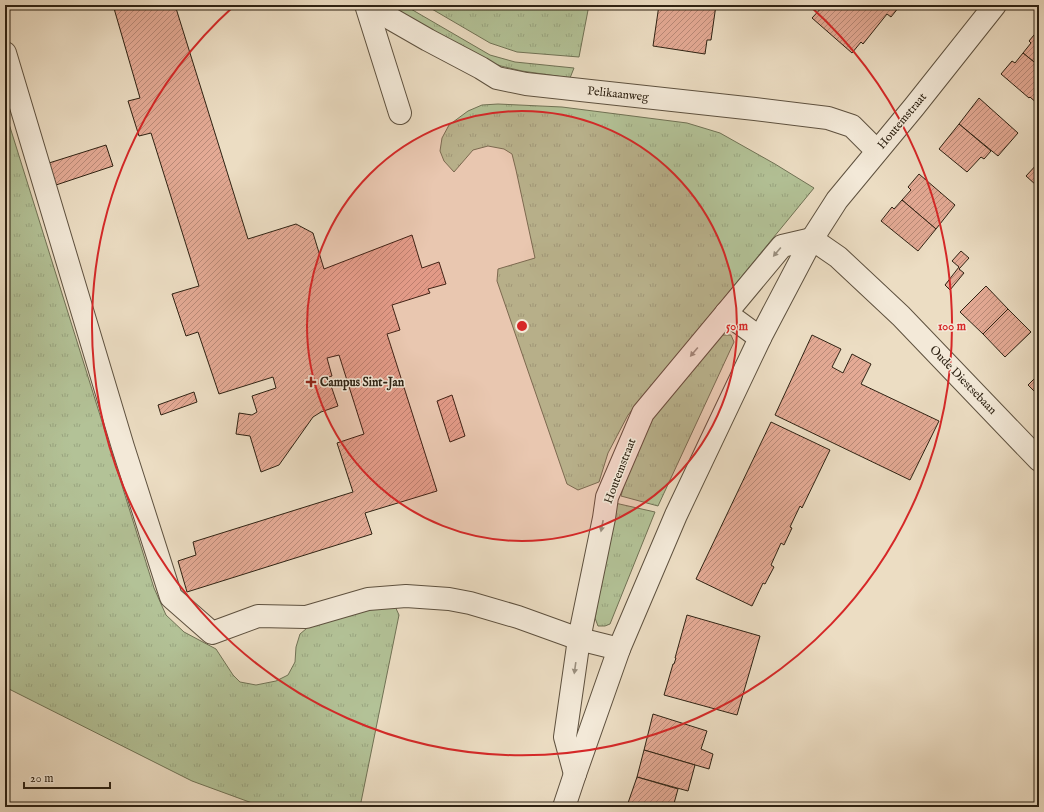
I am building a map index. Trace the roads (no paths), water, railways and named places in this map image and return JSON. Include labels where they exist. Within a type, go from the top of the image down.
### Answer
[{"type":"street","points":[[367,5],[400,113]]},
{"type":"street","name":"Pelikaanweg","points":[[367,5],[428,40],[482,68],[497,78],[526,84],[828,118],[852,126],[877,151]]},
{"type":"street","name":"Houtemstraat","points":[[564,807],[619,649],[676,515],[760,338],[812,239],[837,200],[914,107],[995,5]]},
{"type":"street","points":[[5,53],[123,448],[171,597],[212,633],[258,616],[306,617],[368,599],[406,596],[449,599],[470,603],[518,617],[580,639],[619,649]]},
{"type":"street","name":"Houtemstraat","points":[[575,774],[565,737],[580,639],[607,496],[643,413],[782,246],[812,239]]},
{"type":"street","name":"Oude Diestsebaan","points":[[812,239],[838,257],[901,316],[1039,460]]},
{"type":"street","points":[[726,314],[760,338]]},
{"type":"place","name":"Campus Sint-Jan","points":[[311,382]]}]
